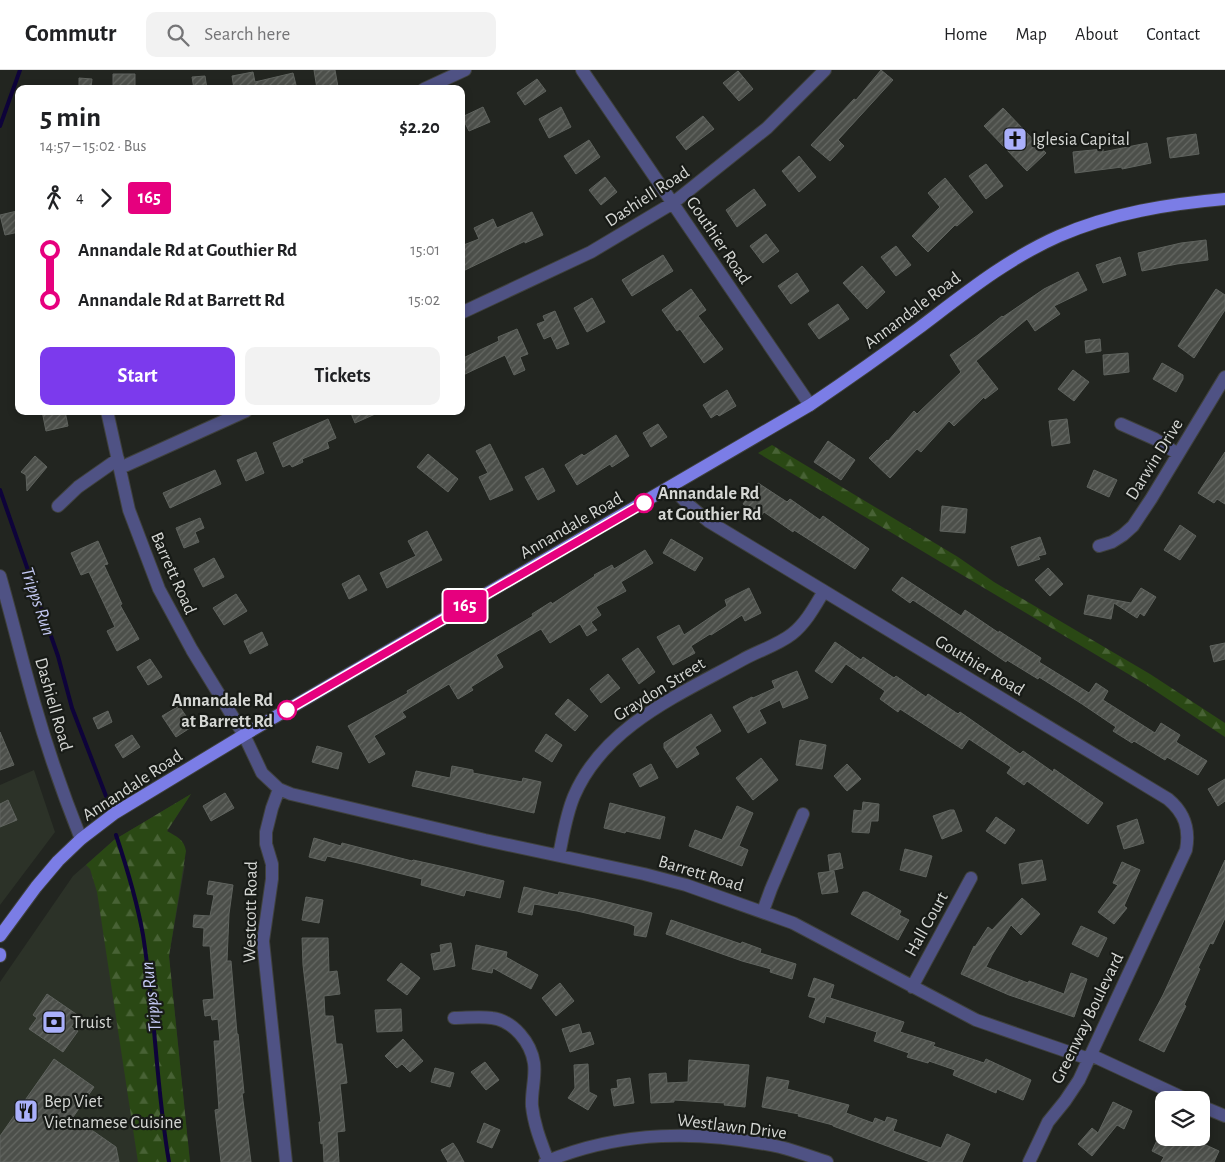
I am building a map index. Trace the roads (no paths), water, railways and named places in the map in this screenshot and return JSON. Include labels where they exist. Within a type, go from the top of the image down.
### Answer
[{"type":"main road","name":"Annandale Road","points":[[0,936],[36,887],[58,862],[80,839],[115,813],[244,735],[810,405],[888,350],[978,282],[1009,262],[1040,245],[1085,226],[1141,210],[1225,199]]},
{"type":"street","points":[[433,85],[465,70]]},
{"type":"street","name":"Gouthier Road","points":[[582,70],[810,405]]},
{"type":"street","name":"Dashiell Road","points":[[465,311],[591,252],[673,203],[767,128],[825,70]]},
{"type":"street","name":"Darwin Drive","points":[[1099,546],[1112,542],[1133,526],[1225,377]]},
{"type":"street","name":"Barrett Road","points":[[108,415],[129,510],[159,589],[192,650],[244,735]]},
{"type":"street","points":[[58,506],[78,487],[119,463],[236,415]]},
{"type":"street","points":[[1120,424],[1155,439],[1178,454]]},
{"type":"street","name":"Gouthier Road","points":[[671,487],[708,521],[1150,788],[1176,806],[1184,816],[1188,828],[1188,839],[1186,850],[1157,912]]},
{"type":"street","name":"Dashiell Road","points":[[0,576],[34,702],[80,839]]},
{"type":"street","name":"Graydon Street","points":[[559,855],[566,819],[574,797],[599,755],[616,737],[634,722],[685,692],[755,652],[792,634],[802,625],[824,591]]},
{"type":"street","points":[[244,735],[262,773],[279,789]]},
{"type":"street","name":"Barrett Road","points":[[279,789],[300,796],[485,840],[669,881],[763,911],[819,936],[976,1020],[1090,1057],[1167,1091]]},
{"type":"street","name":"Westcott Road","points":[[279,789],[266,832],[266,844],[272,864],[272,879],[264,941],[286,1162]]},
{"type":"street","points":[[763,911],[770,890],[803,814]]},
{"type":"street","name":"Hall Court","points":[[912,987],[971,878]]},
{"type":"street","name":"Greenway Boulevard","points":[[1029,1162],[1048,1122],[1065,1102],[1079,1080],[1157,912]]},
{"type":"street","points":[[454,1018],[494,1018],[511,1026],[525,1040],[534,1064],[532,1103],[534,1123],[546,1161]]},
{"type":"street","points":[[1210,1110],[1225,1116]]},
{"type":"street","name":"Westlawn Drive","points":[[546,1161],[581,1149],[614,1141],[642,1136],[678,1135],[745,1141],[782,1148],[827,1162]]},
{"type":"waterway","name":"Tripps Run","points":[[0,126],[20,70]]},
{"type":"waterway","name":"Tripps Run","points":[[0,490],[58,656],[72,708],[106,796]]},
{"type":"waterway","name":"Tripps Run","points":[[116,835],[138,910],[143,935],[169,1162]]},
{"type":"place","name":"Iglesia Capital","points":[[1015,139]]},
{"type":"place","name":"Annandale Rd at Gouthier Rd","points":[[644,503]]},
{"type":"place","name":"Annandale Rd at Barrett Rd","points":[[287,710]]},
{"type":"place","name":"Truist","points":[[54,1022]]},
{"type":"place","name":"Bep Viet Vietnamese Cuisine","points":[[26,1111]]}]
